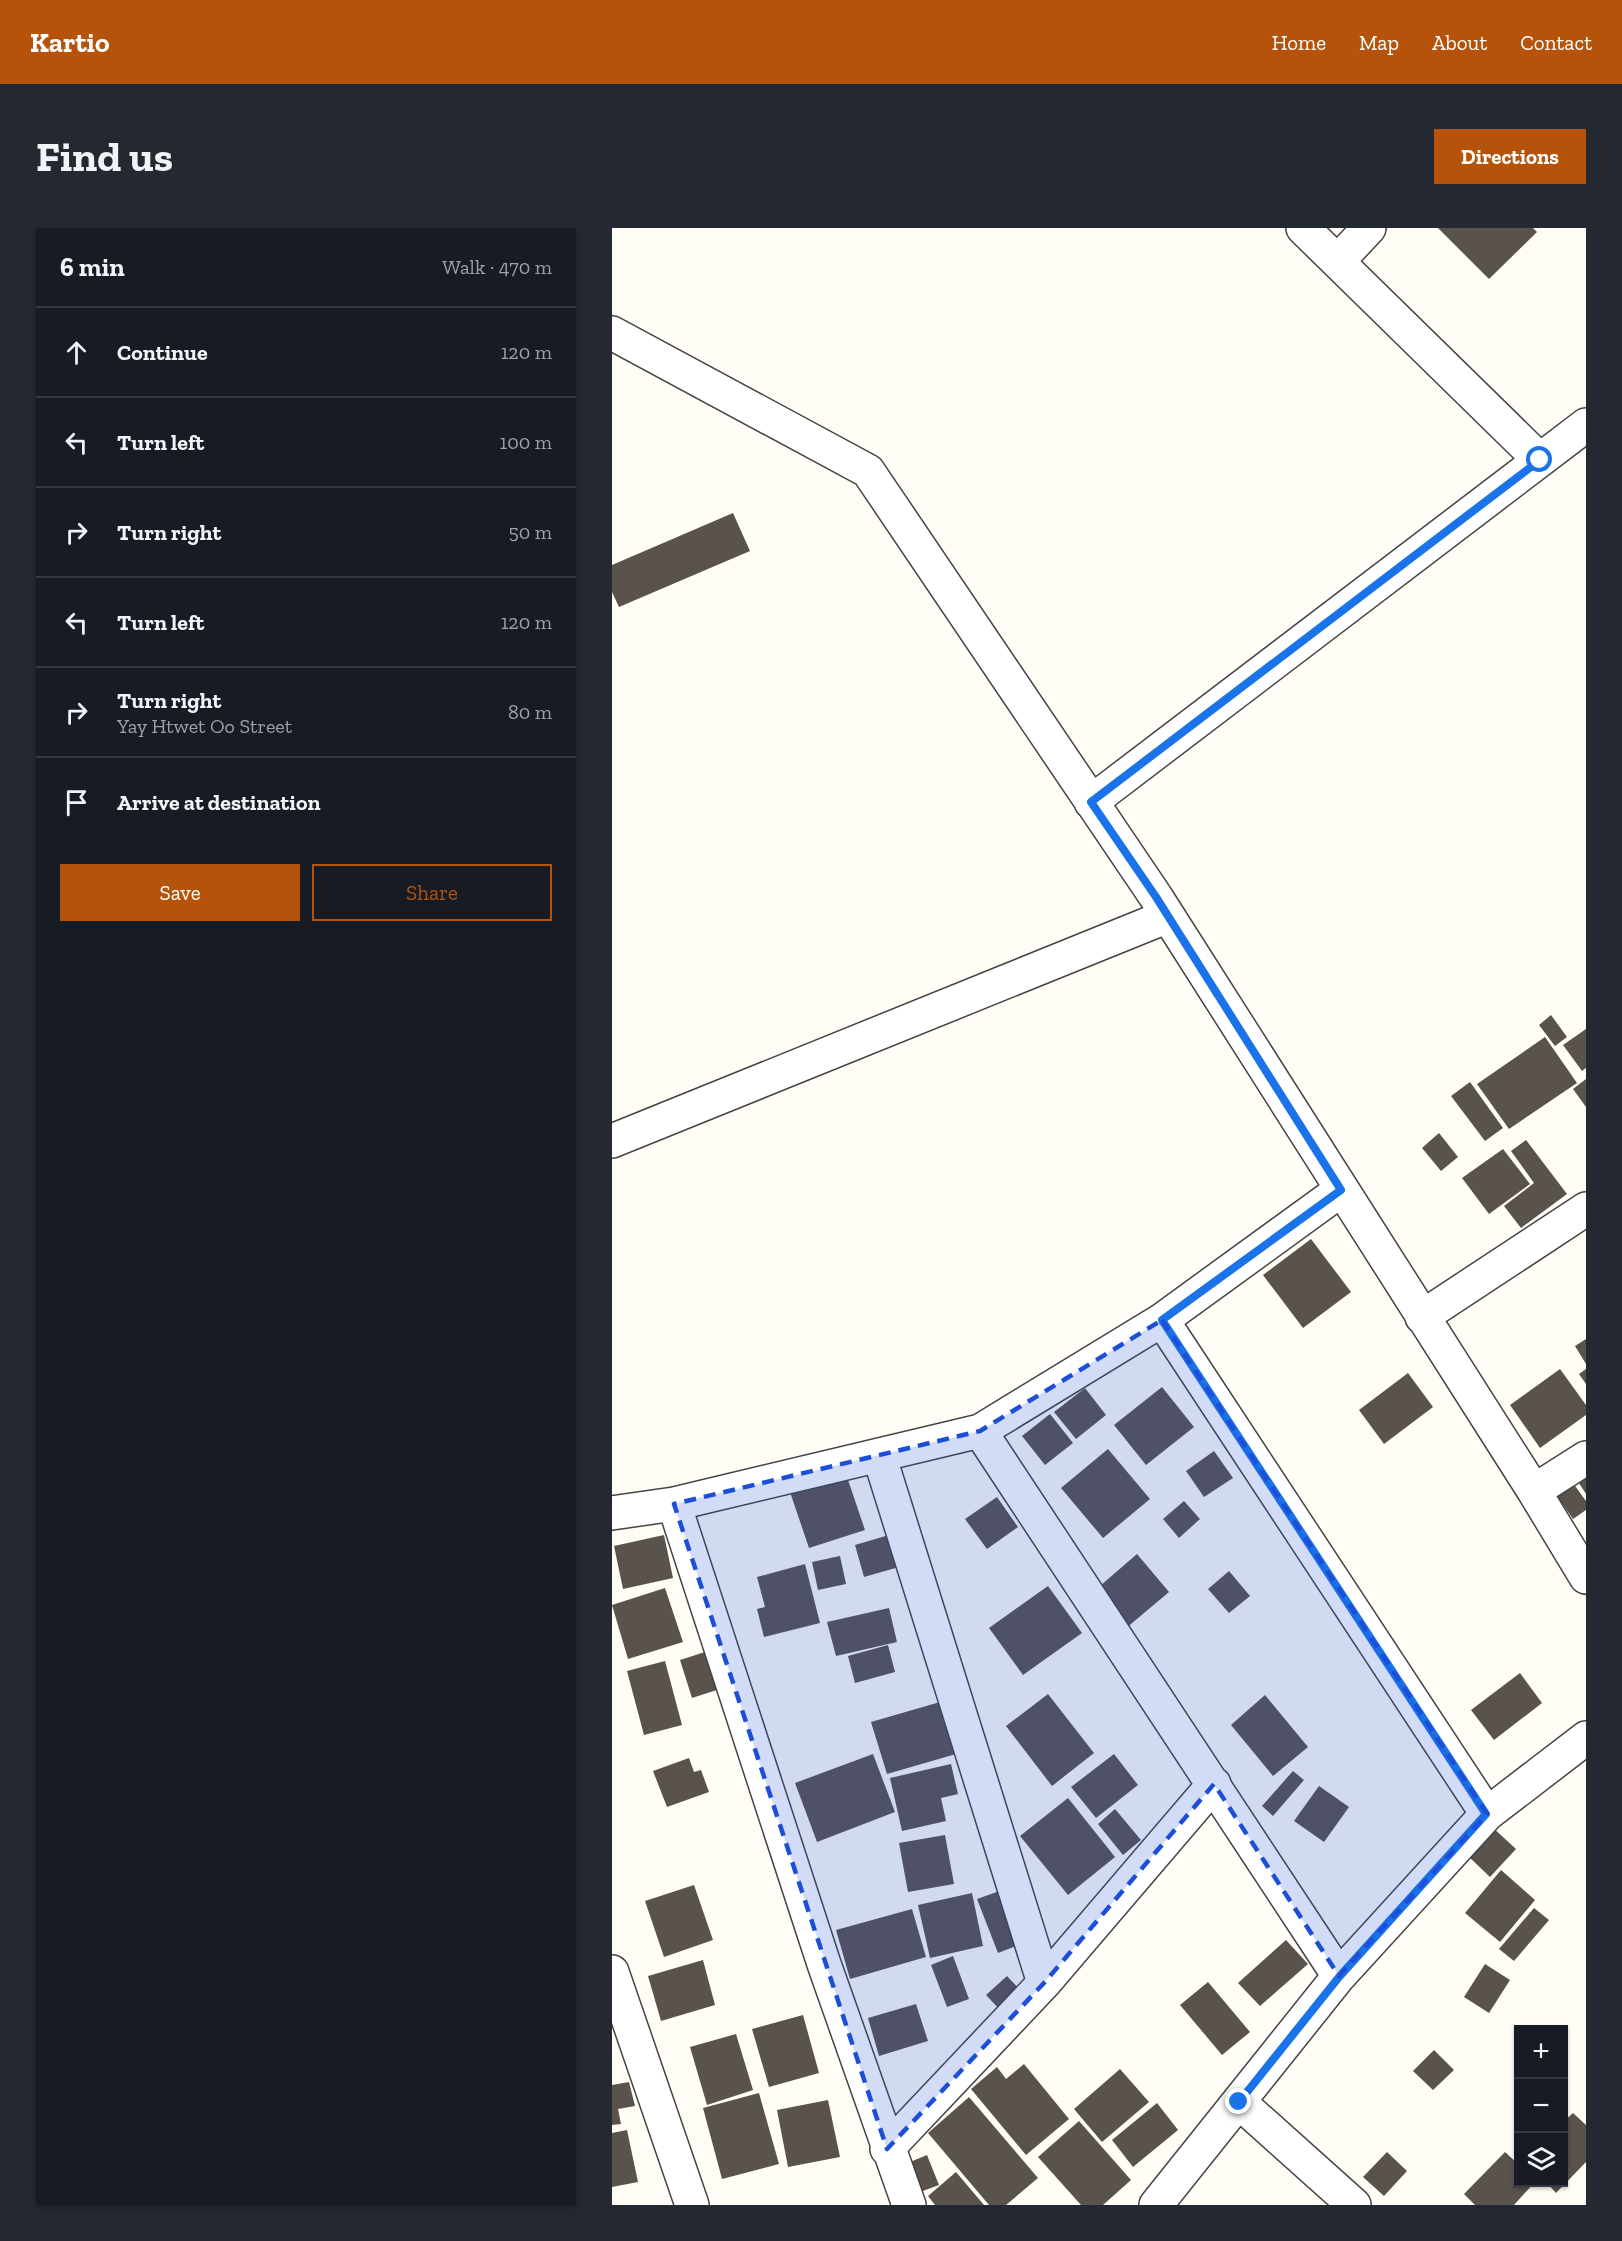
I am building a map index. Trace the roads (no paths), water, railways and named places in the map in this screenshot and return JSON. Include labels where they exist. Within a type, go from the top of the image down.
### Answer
[{"type":"street","points":[[1303,228],[1540,460]]},
{"type":"street","points":[[1338,261],[1370,228]]},
{"type":"street","points":[[612,333],[868,471],[1168,916],[1534,1491],[1586,1577]]},
{"type":"street","points":[[1091,802],[1586,425]]},
{"type":"street","points":[[612,1141],[1168,916]]},
{"type":"street","points":[[612,1513],[674,1503],[980,1431],[1162,1320],[1341,1190]]},
{"type":"street","points":[[1422,1317],[1586,1209]]},
{"type":"street","points":[[1162,1320],[1486,1814]]},
{"type":"street","points":[[980,1431],[1339,1977]]},
{"type":"street","points":[[879,1455],[1044,1983]]},
{"type":"street","points":[[1534,1491],[1586,1458]]},
{"type":"street","points":[[674,1503],[824,1964],[909,2205]]},
{"type":"street","points":[[1156,2205],[1339,1977],[1486,1814],[1586,1738]]},
{"type":"street","points":[[888,2149],[1044,1983],[1214,1784]]},
{"type":"street","points":[[612,1972],[692,2205]]},
{"type":"street","points":[[1239,2102],[1354,2205]]}]
